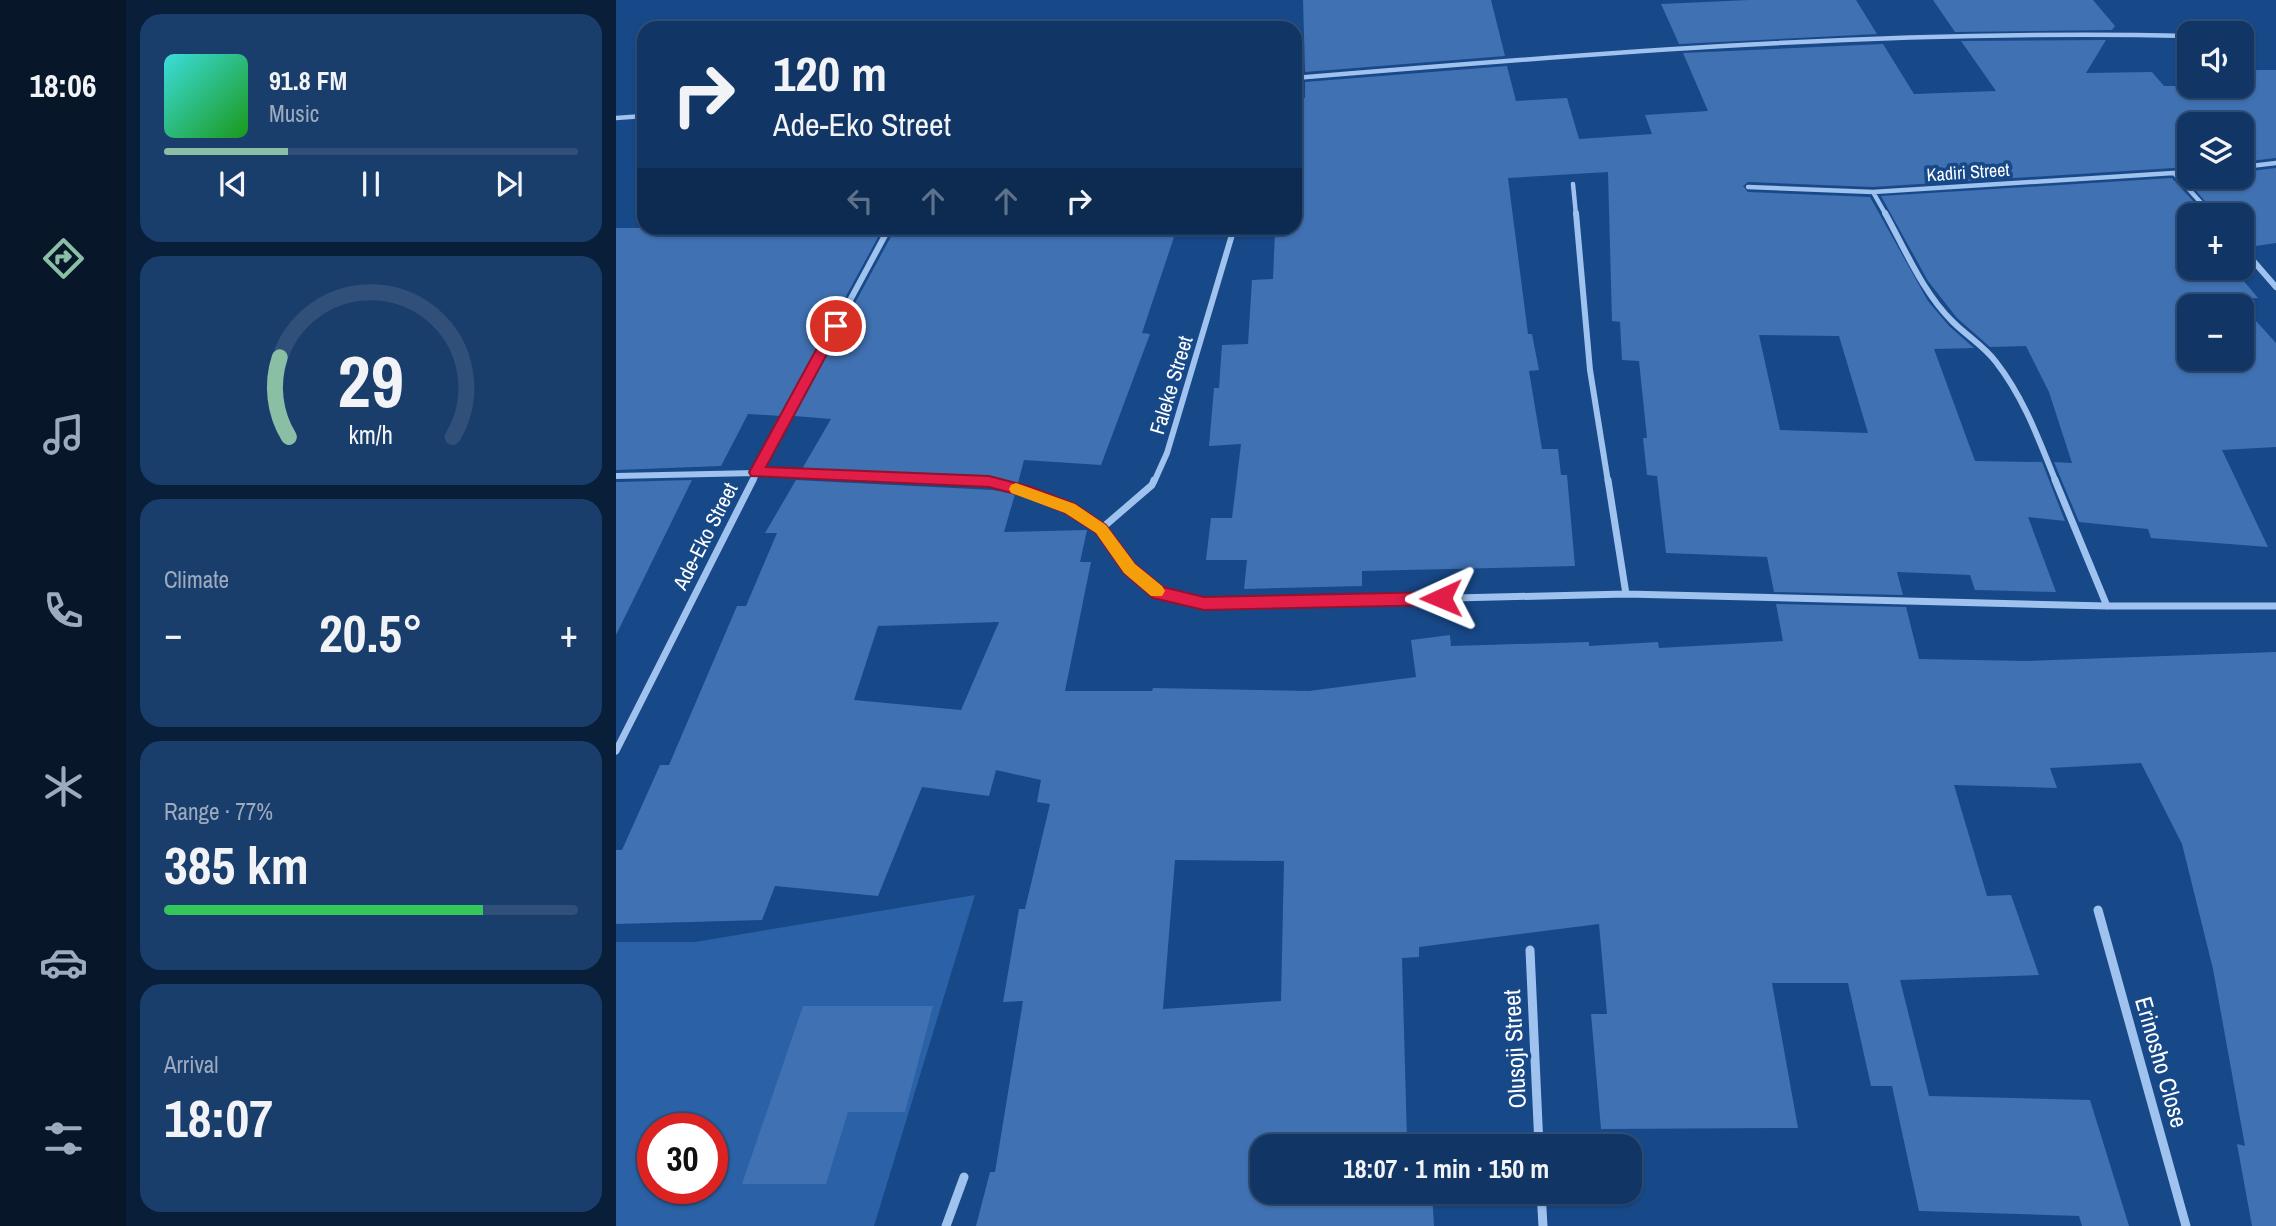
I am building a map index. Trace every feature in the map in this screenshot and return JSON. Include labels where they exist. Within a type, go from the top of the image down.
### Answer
[{"type":"street","points":[[1302,77],[1804,39],[2042,33],[2177,36]]},
{"type":"street","points":[[616,117],[637,116]]},
{"type":"street","points":[[2254,166],[2276,163]]},
{"type":"street","points":[[2175,174],[2201,203]]},
{"type":"street","name":"Kadiri Street","points":[[1748,187],[1873,192],[2175,174]]},
{"type":"street","points":[[1573,184],[1590,370],[1626,594]]},
{"type":"street","points":[[1873,192],[1929,291],[1953,322],[1974,338],[1996,362],[2025,407],[2107,606]]},
{"type":"street","name":"Ade-Eko Street","points":[[616,751],[756,472],[885,235]]},
{"type":"street","name":"Faleke Street","points":[[1101,529],[1152,485],[1167,453],[1232,235]]},
{"type":"street","points":[[2254,261],[2276,286]]},
{"type":"street","points":[[616,476],[756,472],[989,481],[1070,508],[1101,529],[1129,568],[1159,593],[1204,604],[1626,594],[2107,606],[2276,606]]},
{"type":"street","name":"Erinosho Close","points":[[2098,910],[2186,1226]]},
{"type":"street","name":"Olusoji Street","points":[[1530,950],[1538,1134]]},
{"type":"street","points":[[946,1226],[964,1177]]},
{"type":"street","points":[[1542,1204],[1543,1226]]},
{"type":"shaded area","points":[[975,895],[874,1226],[616,1226],[616,942],[695,942]]},
{"type":"building","points":[[1303,0],[1491,0],[1505,56],[1305,72]]},
{"type":"building","points":[[1749,0],[1856,0],[1877,34],[1679,44],[1661,4]]},
{"type":"building","points":[[1933,0],[2093,0],[2115,26],[2112,30],[1955,32]]},
{"type":"building","points":[[2106,40],[2086,73],[2152,72],[2164,86],[2177,86],[2177,98],[2254,98],[2254,70],[2276,70],[2276,158],[2254,161],[2254,112],[2177,112],[2177,168],[1873,187],[1748,182],[1743,186],[1748,192],[1870,197],[1928,301],[1949,326],[1974,348],[1934,349],[1975,461],[2042,462],[2065,521],[2028,517],[2056,592],[1975,590],[1970,575],[1897,572],[1903,595],[1774,592],[1767,557],[1666,553],[1657,476],[1647,475],[1643,438],[1647,438],[1639,361],[1622,360],[1620,322],[1612,321],[1608,172],[1508,178],[1528,334],[1532,334],[1539,370],[1529,371],[1542,449],[1558,449],[1561,475],[1567,475],[1575,566],[1362,571],[1362,586],[1244,589],[1247,560],[1206,560],[1211,518],[1232,518],[1241,444],[1209,446],[1214,388],[1219,388],[1222,345],[1248,344],[1252,280],[1273,279],[1275,235],[1302,235],[1302,98],[1305,98],[1305,82],[1507,66],[1516,101],[1567,98],[1579,139],[1652,134],[1645,115],[1708,111],[1683,53],[1883,44],[1914,94],[1996,91],[1961,41]],"holes":[[[1759,335],[1839,336],[1868,433],[1780,430]]]},
{"type":"building","points":[[2276,168],[2276,243],[2254,246],[2254,203],[2207,203],[2194,189],[2254,189],[2254,171]]},
{"type":"building","points":[[2172,178],[2177,183],[2177,189],[2182,189],[2195,203],[2177,203],[2177,280],[2243,280],[2258,298],[2254,298],[2254,294],[2177,294],[2177,371],[2254,371],[2254,319],[2276,343],[2276,447],[2222,450],[2268,547],[2151,538],[2148,529],[2079,522],[2054,462],[2072,463],[2049,392],[2026,346],[1990,347],[1957,318],[1928,281],[1881,196]]},
{"type":"building","points":[[616,228],[637,228],[637,235],[879,235],[781,416],[748,414],[721,466],[616,470]]},
{"type":"building","points":[[892,235],[1175,235],[1142,333],[1150,334],[1101,465],[1024,460],[1018,483],[991,476],[802,469],[831,419],[794,416]]},
{"type":"building","points":[[692,480],[616,635],[616,482]]},
{"type":"building","points":[[796,480],[993,490],[1015,494],[1004,532],[1087,530],[1080,562],[1091,562],[1065,691],[1152,691],[1153,688],[1309,691],[1416,677],[1411,640],[1450,635],[1451,646],[1589,642],[1589,646],[1658,642],[1659,648],[1783,641],[1776,604],[1906,607],[1919,659],[2028,661],[2276,652],[2276,1226],[2252,1226],[2237,1144],[2245,1146],[2213,969],[2182,844],[2141,763],[2050,768],[2057,788],[1954,785],[1987,896],[2011,895],[2039,975],[1900,980],[1929,1096],[2090,1100],[2129,1226],[2082,1226],[2079,1216],[1919,1211],[1892,1086],[1871,1086],[1848,983],[1772,983],[1798,1128],[1601,1129],[1591,1014],[1607,1014],[1599,924],[1419,947],[1419,957],[1402,958],[1407,1134],[1250,1134],[1250,1204],[1433,1204],[1434,1226],[976,1226],[990,1172],[995,1172],[1023,1001],[1003,1002],[1019,909],[1025,909],[1050,804],[1037,802],[1041,780],[996,770],[989,796],[922,787],[878,896],[775,886],[762,920],[616,924],[616,850],[622,850],[660,765],[669,765],[737,606],[746,606],[777,533],[765,533]],"holes":[[[999,622],[961,710],[854,700],[878,626]],[[1175,860],[1284,861],[1281,1001],[1163,1009]]]},
{"type":"building","points":[[803,1006],[933,1006],[905,1112],[848,1112],[826,1184],[742,1184]]},
{"type":"slow traffic","points":[[1016,489],[1070,508],[1101,529],[1129,568],[1157,591]]},
{"type":"route","points":[[836,326],[756,472],[989,481],[1031,493],[1070,508],[1101,529],[1129,568],[1159,593],[1204,604],[1441,598]]}]
